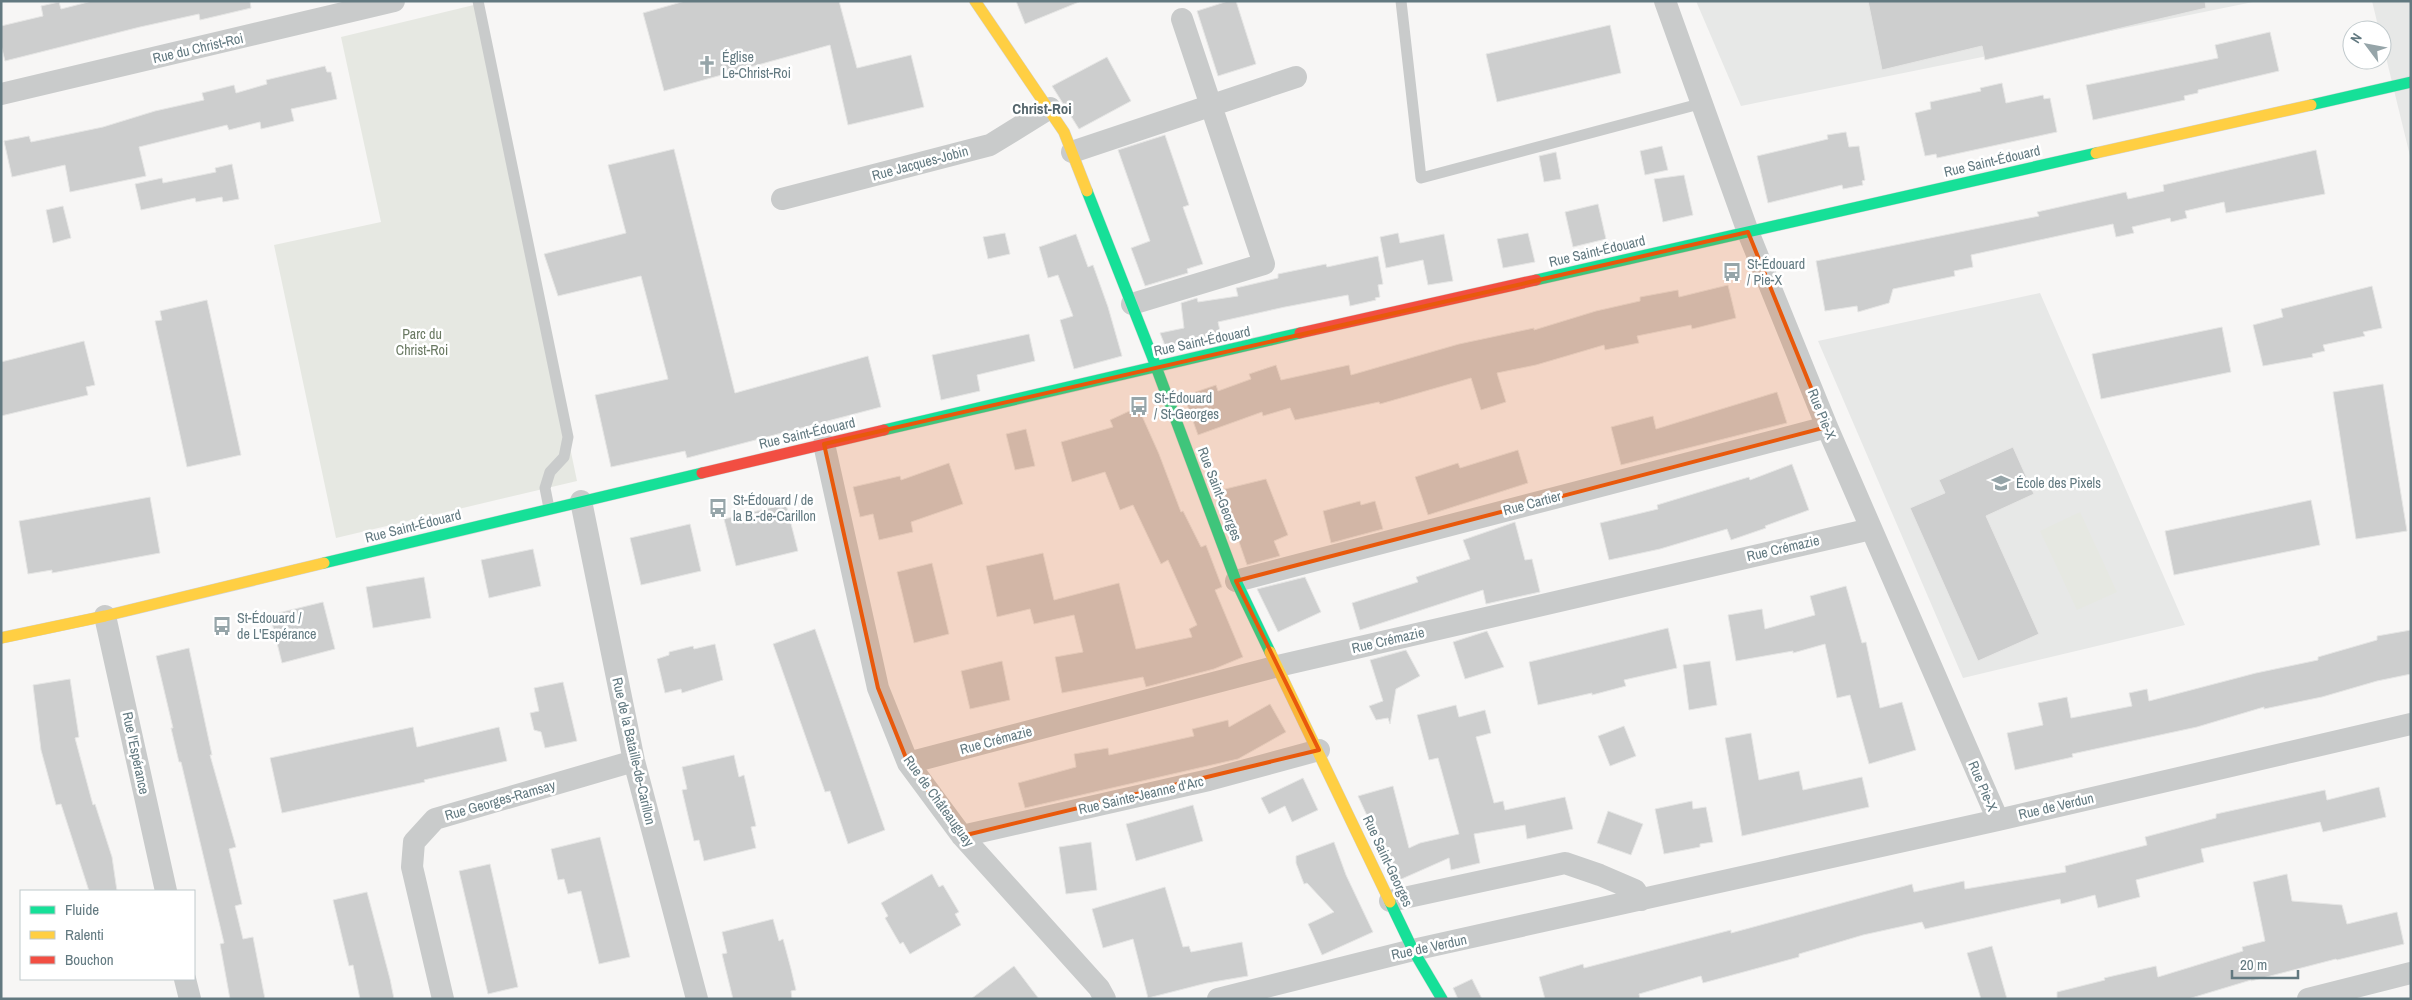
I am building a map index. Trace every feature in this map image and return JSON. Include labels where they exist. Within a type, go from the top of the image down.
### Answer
[{"type":"street","name":"Rue du Christ-Roi","points":[[1,94],[394,1]]},
{"type":"street","name":"Rue Saint-Georges","points":[[974,1],[989,19],[1050,108],[1064,132],[1156,366],[1236,581],[1319,750],[1413,950],[1442,999]]},
{"type":"street","name":"Rue Pie-X","points":[[1665,1],[1748,232],[1827,427],[1998,820]]},
{"type":"street","points":[[1132,304],[1264,264],[1182,19]]},
{"type":"street","points":[[1072,152],[1296,77]]},
{"type":"street","name":"Rue Saint-Édouard","points":[[1,638],[105,616],[550,508],[1156,366],[2411,82]]},
{"type":"street","name":"Rue Jacques-Jobin","points":[[782,199],[990,145],[1050,108]]},
{"type":"street","name":"Rue Cartier","points":[[1236,581],[1827,427]]},
{"type":"street","name":"Rue de Châteauguay","points":[[824,444],[878,688],[908,763],[962,836],[1100,988],[1105,999]]},
{"type":"street","name":"Rue de la Bataille-de-Carillon","points":[[581,501],[634,761],[697,999]]},
{"type":"street","name":"Rue Crémazie","points":[[908,763],[1278,666],[1871,529]]},
{"type":"street","name":"Rue l'Espérance","points":[[105,616],[166,890]]},
{"type":"street","name":"Rue de Verdun","points":[[1218,999],[1413,950],[1998,820],[2411,724]]},
{"type":"street","name":"Rue Sainte-Jeanne d'Arc","points":[[962,836],[1209,780],[1319,750]]},
{"type":"street","name":"Rue Georges-Ramsay","points":[[443,999],[412,867],[414,842],[435,819],[634,761]]},
{"type":"street","points":[[1390,901],[1565,863],[1635,890],[1641,900]]},
{"type":"street","points":[[2308,999],[2411,973]]},
{"type":"street","points":[[185,980],[190,999]]},
{"type":"lane","points":[[478,1],[568,437],[564,457],[550,472],[545,488],[550,508]]},
{"type":"lane","points":[[1401,1],[1421,178],[1703,103]]},
{"type":"highlighted area","points":[[1748,232],[1827,427],[1236,581],[1319,750],[962,836],[908,763],[878,688],[824,444]]},
{"type":"shaded area","points":[[1696,1],[2258,1],[1741,106]]},
{"type":"shaded area","points":[[2372,1],[2411,1],[2411,160],[2389,70],[2392,70],[2392,20],[2377,20]]},
{"type":"shaded area","name":"École des Pixels","points":[[2040,293],[2185,625],[1963,678],[1818,341]]},
{"type":"green space","name":"Parc du Christ-Roi","points":[[478,4],[577,481],[336,538],[274,245],[381,222],[341,37]]},
{"type":"green space","points":[[2080,512],[2117,592],[2077,610],[2040,531]]},
{"type":"building","points":[[92,1],[250,1],[251,8],[200,20],[199,14],[5,61],[1,45],[1,26],[43,16],[41,6],[59,2],[61,9]]},
{"type":"building","name":"Église Le-Christ-Roi","points":[[685,1],[839,1],[857,68],[911,55],[924,107],[848,125],[830,45],[664,91],[643,13]]},
{"type":"building","points":[[1016,1],[1079,1],[1079,2],[1025,24]]},
{"type":"building","points":[[1228,1],[1236,1],[1256,64],[1218,76],[1197,11]]},
{"type":"building","points":[[1868,1],[2205,1],[2206,8],[1985,60],[1982,46],[1882,70]]},
{"type":"building","points":[[1610,25],[1621,73],[1497,102],[1486,54]]},
{"type":"building","points":[[2270,32],[2279,71],[2198,90],[2198,93],[2184,96],[2185,100],[2093,120],[2086,85],[2218,58],[2215,45]]},
{"type":"building","points":[[1107,57],[1131,101],[1079,129],[1052,86]]},
{"type":"building","points":[[325,66],[327,72],[331,72],[337,99],[291,109],[294,121],[261,129],[260,122],[229,130],[227,125],[139,147],[146,176],[70,192],[65,165],[12,177],[4,141],[29,136],[31,142],[103,127],[155,111],[204,100],[202,93],[234,85],[236,93],[267,84],[266,80]]},
{"type":"building","points":[[2002,83],[2006,103],[2043,95],[2044,99],[2050,98],[2057,132],[1937,158],[1936,154],[1925,156],[1915,113],[1931,109],[1930,102],[1981,91],[1980,88]]},
{"type":"building","points":[[1846,132],[1849,147],[1859,146],[1865,180],[1862,181],[1863,185],[1843,189],[1842,185],[1768,203],[1757,156],[1828,139],[1827,135]]},
{"type":"building","points":[[1165,135],[1189,205],[1183,207],[1203,264],[1187,269],[1188,273],[1145,286],[1131,248],[1150,241],[1118,150]]},
{"type":"building","points":[[1662,146],[1668,170],[1645,175],[1640,151]]},
{"type":"building","points":[[674,149],[735,393],[868,356],[881,407],[687,458],[685,451],[611,467],[595,395],[668,379],[641,276],[558,296],[544,254],[626,233],[608,165]]},
{"type":"building","points":[[2316,150],[2325,194],[2226,213],[2224,202],[2185,211],[2187,218],[2171,222],[2170,218],[2132,227],[2134,233],[2116,237],[2113,224],[1971,255],[1973,267],[1954,271],[1955,276],[1893,289],[1889,303],[1858,312],[1857,306],[1825,311],[1816,261],[2039,216],[2037,212],[2126,192],[2128,199],[2164,191],[2163,185]]},
{"type":"building","points":[[1556,152],[1561,179],[1544,182],[1539,156]]},
{"type":"building","points":[[232,164],[239,199],[223,202],[222,197],[196,202],[195,198],[141,210],[135,184],[162,178],[163,183],[216,172],[215,168]]},
{"type":"building","points":[[1684,175],[1693,215],[1663,222],[1654,179]]},
{"type":"building","points":[[1598,204],[1606,239],[1573,247],[1565,212]]},
{"type":"building","points":[[63,206],[71,238],[53,243],[46,210]]},
{"type":"building","points":[[1005,233],[1010,254],[988,259],[983,237]]},
{"type":"building","points":[[1398,233],[1400,243],[1444,234],[1453,281],[1428,285],[1423,260],[1386,268],[1380,237]]},
{"type":"building","points":[[1528,233],[1535,262],[1503,268],[1497,239]]},
{"type":"building","points":[[1076,234],[1088,267],[1093,265],[1108,307],[1122,356],[1074,369],[1060,320],[1073,316],[1058,275],[1048,278],[1039,247]]},
{"type":"building","points":[[1378,256],[1383,284],[1378,285],[1380,297],[1375,298],[1376,300],[1350,306],[1348,295],[1218,322],[1221,335],[1166,348],[1160,333],[1184,328],[1181,303],[1197,298],[1198,302],[1238,296],[1236,288],[1278,278],[1278,274],[1326,264],[1327,267]]},
{"type":"building","points":[[1728,285],[1736,318],[1692,329],[1691,325],[1637,336],[1639,343],[1605,350],[1604,345],[1536,365],[1497,373],[1506,402],[1481,410],[1471,378],[1380,404],[1379,402],[1295,420],[1290,408],[1263,416],[1262,412],[1198,435],[1184,396],[1216,385],[1218,391],[1251,379],[1249,374],[1276,365],[1281,380],[1349,365],[1351,375],[1459,344],[1534,328],[1534,330],[1596,311],[1640,301],[1640,297],[1678,290],[1679,297]]},
{"type":"building","points":[[2372,286],[2382,328],[2363,332],[2365,336],[2323,345],[2325,351],[2312,354],[2313,357],[2263,366],[2253,325],[2283,317],[2281,309]]},
{"type":"building","points":[[207,300],[241,455],[187,467],[155,321],[162,320],[160,311]]},
{"type":"building","points":[[2222,327],[2231,372],[2101,399],[2092,354]]},
{"type":"building","points":[[1029,334],[1035,361],[977,375],[980,391],[941,400],[932,355]]},
{"type":"building","points":[[84,341],[95,385],[86,387],[88,395],[1,416],[1,362]]},
{"type":"building","points":[[2383,384],[2407,531],[2356,539],[2333,392]]},
{"type":"building","points":[[1777,392],[1787,423],[1621,465],[1611,427],[1653,416],[1656,429]]},
{"type":"building","points":[[1138,407],[1159,454],[1181,512],[1183,511],[1201,547],[1206,545],[1222,587],[1215,590],[1243,657],[1214,669],[1146,687],[1143,677],[1062,693],[1055,657],[1083,652],[1074,615],[1034,624],[1030,609],[997,617],[986,566],[1043,553],[1054,600],[1119,583],[1136,649],[1192,637],[1189,629],[1197,625],[1168,560],[1161,564],[1133,505],[1120,510],[1105,472],[1072,482],[1061,442],[1113,427],[1110,420]]},
{"type":"building","points":[[1026,429],[1035,466],[1015,470],[1006,434]]},
{"type":"building","points":[[2013,447],[2034,494],[1986,516],[2039,634],[1978,661],[1910,508],[1945,493],[1939,480]]},
{"type":"building","points":[[1518,450],[1528,483],[1428,515],[1415,477],[1458,463],[1460,468]]},
{"type":"building","points":[[949,463],[963,504],[911,522],[913,532],[879,540],[873,514],[860,517],[853,487],[900,476],[901,480]]},
{"type":"building","points":[[1792,464],[1809,510],[1731,540],[1727,529],[1660,549],[1609,560],[1600,523],[1658,509],[1657,505],[1749,477],[1750,480]]},
{"type":"building","points":[[1266,479],[1288,535],[1274,541],[1280,556],[1247,565],[1221,490]]},
{"type":"building","points":[[150,497],[160,553],[52,573],[52,570],[28,574],[19,521]]},
{"type":"building","points":[[2311,500],[2320,545],[2174,575],[2165,531]]},
{"type":"building","points":[[1360,501],[1361,505],[1375,501],[1383,529],[1331,543],[1323,511]]},
{"type":"building","points":[[786,504],[798,551],[736,566],[724,519]]},
{"type":"building","points":[[1515,522],[1525,560],[1532,559],[1540,592],[1486,604],[1483,590],[1360,630],[1352,603],[1418,582],[1416,577],[1470,559],[1463,540]]},
{"type":"building","points":[[690,524],[701,571],[641,585],[630,538]]},
{"type":"building","points":[[533,549],[541,586],[489,598],[481,560]]},
{"type":"building","points":[[932,563],[949,634],[914,643],[897,572]]},
{"type":"building","points":[[424,577],[431,618],[373,628],[366,587]]},
{"type":"building","points":[[1305,577],[1321,612],[1278,632],[1257,589]]},
{"type":"building","points":[[1846,586],[1862,643],[1866,642],[1880,708],[1902,702],[1916,750],[1869,764],[1850,695],[1837,698],[1825,644],[1793,653],[1793,651],[1736,661],[1728,615],[1762,609],[1765,629],[1815,615],[1810,596]]},
{"type":"building","points":[[323,602],[335,649],[282,663],[270,615]]},
{"type":"building","points":[[1668,628],[1677,668],[1624,680],[1626,686],[1592,695],[1592,693],[1538,705],[1529,662]]},
{"type":"building","points":[[815,629],[885,830],[848,844],[830,791],[825,792],[773,644]]},
{"type":"building","points":[[2411,630],[2411,674],[2377,681],[2322,697],[2264,709],[2264,707],[2197,727],[2072,754],[2073,757],[2015,770],[2007,733],[2043,725],[2038,703],[2067,697],[2071,718],[2132,706],[2129,693],[2147,689],[2149,701],[2256,673],[2318,660],[2318,657],[2377,640],[2377,636]]},
{"type":"building","points":[[1487,631],[1504,667],[1465,679],[1453,642]]},
{"type":"building","points":[[715,644],[723,680],[682,693],[681,689],[665,693],[657,659],[669,655],[669,652],[693,646],[694,649]]},
{"type":"building","points":[[189,648],[212,755],[210,755],[236,847],[229,849],[242,904],[235,906],[243,939],[253,937],[265,999],[230,999],[220,944],[224,943],[181,762],[179,762],[171,728],[173,728],[156,656]]},
{"type":"building","points":[[1406,650],[1420,676],[1396,689],[1390,724],[1388,718],[1376,720],[1369,706],[1383,701],[1370,660]]},
{"type":"building","points":[[1002,661],[1010,700],[970,709],[961,671]]},
{"type":"building","points":[[1710,661],[1717,705],[1689,710],[1683,665]]},
{"type":"building","points":[[70,679],[79,737],[75,738],[93,805],[95,804],[112,857],[117,890],[89,890],[61,804],[56,805],[41,750],[33,685]]},
{"type":"building","points":[[563,682],[577,741],[545,748],[541,732],[534,730],[530,713],[539,711],[534,688]]},
{"type":"building","points":[[1270,704],[1286,732],[1238,759],[1025,808],[1018,783],[1076,767],[1074,754],[1108,748],[1109,755],[1194,736],[1192,729],[1228,720],[1229,727]]},
{"type":"building","points":[[1456,705],[1459,717],[1485,710],[1491,733],[1476,737],[1494,803],[1503,801],[1505,810],[1565,797],[1573,829],[1527,839],[1525,825],[1474,834],[1480,863],[1451,870],[1449,858],[1397,881],[1358,796],[1393,786],[1409,848],[1420,843],[1459,834],[1438,758],[1429,760],[1417,715]]},
{"type":"building","points":[[1624,726],[1636,756],[1610,766],[1598,736]]},
{"type":"building","points":[[413,727],[417,747],[499,727],[507,761],[424,780],[425,782],[282,813],[270,758]]},
{"type":"building","points":[[1751,733],[1759,780],[1799,771],[1803,790],[1862,777],[1869,807],[1742,836],[1725,738]]},
{"type":"building","points":[[734,755],[739,777],[744,775],[756,826],[751,827],[756,848],[704,861],[699,840],[694,841],[682,790],[687,789],[682,767]]},
{"type":"building","points":[[1303,778],[1318,810],[1292,822],[1285,806],[1269,814],[1261,798]]},
{"type":"building","points":[[2379,787],[2386,817],[2323,832],[2320,822],[2201,849],[2204,862],[2136,880],[2140,897],[2098,908],[2095,895],[2061,904],[2060,899],[1925,929],[1922,922],[1863,935],[1799,954],[1799,957],[1703,983],[1701,976],[1639,994],[1640,999],[1545,999],[1539,977],[1583,964],[1584,968],[1731,930],[1731,933],[1912,884],[1914,892],[1964,881],[1965,889],[2066,872],[2065,866],[2147,845],[2145,837],[2216,818],[2216,814],[2325,790],[2327,800]]},
{"type":"building","points":[[1692,801],[1693,809],[1706,807],[1713,842],[1700,844],[1700,847],[1664,854],[1655,809]]},
{"type":"building","points":[[1193,805],[1203,841],[1136,861],[1126,824]]},
{"type":"building","points":[[1608,811],[1643,824],[1631,855],[1597,843]]},
{"type":"building","points":[[600,837],[630,957],[599,964],[581,891],[568,894],[564,879],[558,880],[551,849]]},
{"type":"building","points":[[1091,842],[1097,890],[1066,894],[1059,847]]},
{"type":"building","points":[[1334,842],[1346,875],[1373,932],[1322,955],[1308,924],[1334,912],[1307,883],[1304,884],[1296,863],[1296,856]]},
{"type":"building","points":[[490,864],[518,987],[488,994],[459,871]]},
{"type":"building","points":[[932,874],[939,887],[943,885],[959,912],[955,914],[961,925],[910,954],[903,942],[900,944],[885,918],[888,916],[881,903]]},
{"type":"building","points":[[2287,874],[2292,901],[2342,905],[2347,924],[2397,912],[2404,944],[2251,980],[2188,999],[2057,999],[2057,992],[2105,980],[2104,978],[2156,966],[2158,977],[2243,951],[2242,947],[2265,941],[2253,882]]},
{"type":"building","points":[[1165,887],[1183,947],[1189,946],[1191,952],[1242,942],[1248,976],[1207,983],[1148,998],[1133,939],[1103,948],[1092,909]]},
{"type":"building","points":[[367,892],[394,999],[360,999],[353,965],[349,966],[333,900]]},
{"type":"building","points":[[773,919],[779,941],[783,939],[796,990],[791,991],[792,999],[733,999],[722,954],[727,953],[722,932]]},
{"type":"building","points":[[1992,946],[2007,999],[1981,999],[1967,953]]},
{"type":"building","points":[[1014,966],[1039,999],[971,999]]},
{"type":"building","points":[[1472,979],[1482,999],[1458,999],[1453,988]]},
{"type":"traffic: fast","points":[[2311,105],[2411,82]]},
{"type":"traffic: fast","points":[[1536,280],[2096,153]]},
{"type":"traffic: fast","points":[[1087,191],[1152,356],[1236,581],[1270,652]]},
{"type":"traffic: fast","points":[[884,430],[1300,333]]},
{"type":"traffic: fast","points":[[324,563],[702,473]]},
{"type":"traffic: fast","points":[[1390,902],[1413,950],[1442,999]]},
{"type":"traffic: slow","points":[[975,1],[1064,132],[1087,191]]},
{"type":"traffic: slow","points":[[2096,153],[2311,105]]},
{"type":"traffic: slow","points":[[1,638],[105,616],[324,563]]},
{"type":"traffic: slow","points":[[1270,652],[1390,902]]},
{"type":"traffic: jam","points":[[1300,333],[1536,280]]},
{"type":"traffic: jam","points":[[702,473],[884,430]]},
{"type":"place","name":"Église Le-Christ-Roi","points":[[707,65]]},
{"type":"place","name":"St-Édouard / Pie-X","points":[[1732,272]]},
{"type":"place","name":"St-Édouard / St-Georges","points":[[1139,406]]},
{"type":"place","name":"École des Pixels","points":[[2001,483]]},
{"type":"place","name":"St-Édouard / de la B.-de-Carillon","points":[[718,508]]},
{"type":"place","name":"St-Édouard / de L'Espérance","points":[[222,626]]},
{"type":"district","name":"Christ-Roi","points":[[1042,108]]}]
